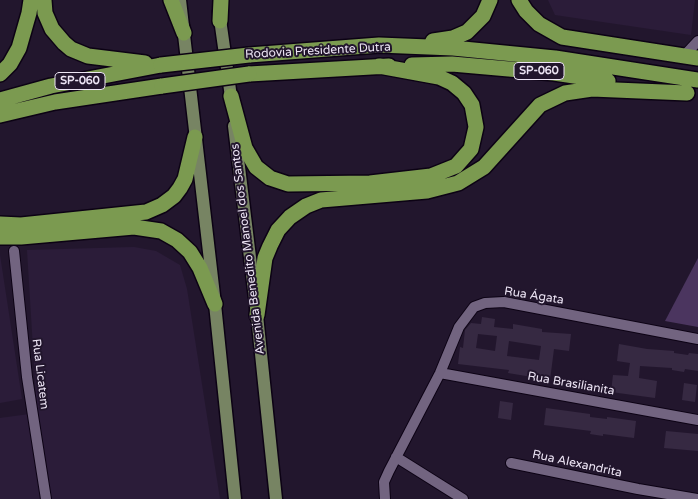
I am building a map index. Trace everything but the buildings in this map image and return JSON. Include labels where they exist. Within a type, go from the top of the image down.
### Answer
[{"type":"highway","points":[[0,74],[10,64],[19,48],[31,0]]},
{"type":"highway","points":[[44,0],[45,13],[52,29],[64,43],[79,53],[107,59],[161,65]]},
{"type":"highway","points":[[170,0],[184,33]]},
{"type":"highway","points":[[220,21],[222,0]]},
{"type":"highway","points":[[379,45],[445,40],[460,35],[478,22],[487,9],[490,0]]},
{"type":"highway","points":[[519,0],[526,11],[539,24],[562,37],[691,57]]},
{"type":"highway","name":"Rodovia Presidente Dutra","points":[[0,100],[51,86],[161,65],[249,54],[379,45],[453,48],[555,58],[698,80]]},
{"type":"highway","name":"Rodovia Presidente Dutra","points":[[0,115],[56,102],[250,74],[379,66],[452,64],[554,73],[693,94]]},
{"type":"highway","points":[[231,96],[245,148],[256,167],[270,178],[288,184],[370,183],[431,176],[456,166],[471,149],[475,135],[474,113],[464,93],[452,83],[438,77],[379,66]]},
{"type":"highway","points":[[257,315],[265,258],[270,246],[278,230],[290,217],[306,206],[321,200],[427,191],[458,183],[484,166],[540,105],[564,92],[592,89],[693,94]]},
{"type":"highway","points":[[0,124],[56,102]]},
{"type":"highway","points":[[0,224],[21,225],[146,212],[162,205],[174,196],[185,179],[195,137]]},
{"type":"highway","points":[[0,237],[21,237],[134,227],[152,228],[177,240],[190,252],[200,268],[215,304]]},
{"type":"main road","points":[[180,0],[235,499]]},
{"type":"main road","name":"Avenida Benedito Manoel dos Santos","points":[[218,0],[257,315],[276,499]]},
{"type":"street","points":[[691,57],[698,40]]},
{"type":"street","name":"Rua Licatem","points":[[14,251],[27,378],[46,499]]},
{"type":"street","name":"Rua Ágata","points":[[385,499],[384,482],[440,373],[462,322],[474,307],[485,303],[504,302],[698,339]]},
{"type":"street","name":"Rua Brasilianita","points":[[440,373],[698,420]]},
{"type":"street","points":[[396,458],[463,499]]},
{"type":"street","name":"Rua Alexandrita","points":[[511,463],[639,494],[697,499]]},
{"type":"shaded area","points":[[548,0],[695,0],[691,35],[555,15]]},
{"type":"shaded area","points":[[134,247],[156,251],[180,265],[187,289],[220,499],[0,499],[0,418],[37,413],[27,250]]},
{"type":"shaded area","points":[[0,255],[22,399],[0,403]]},
{"type":"shaded area","points":[[698,258],[698,327],[665,321]]}]
